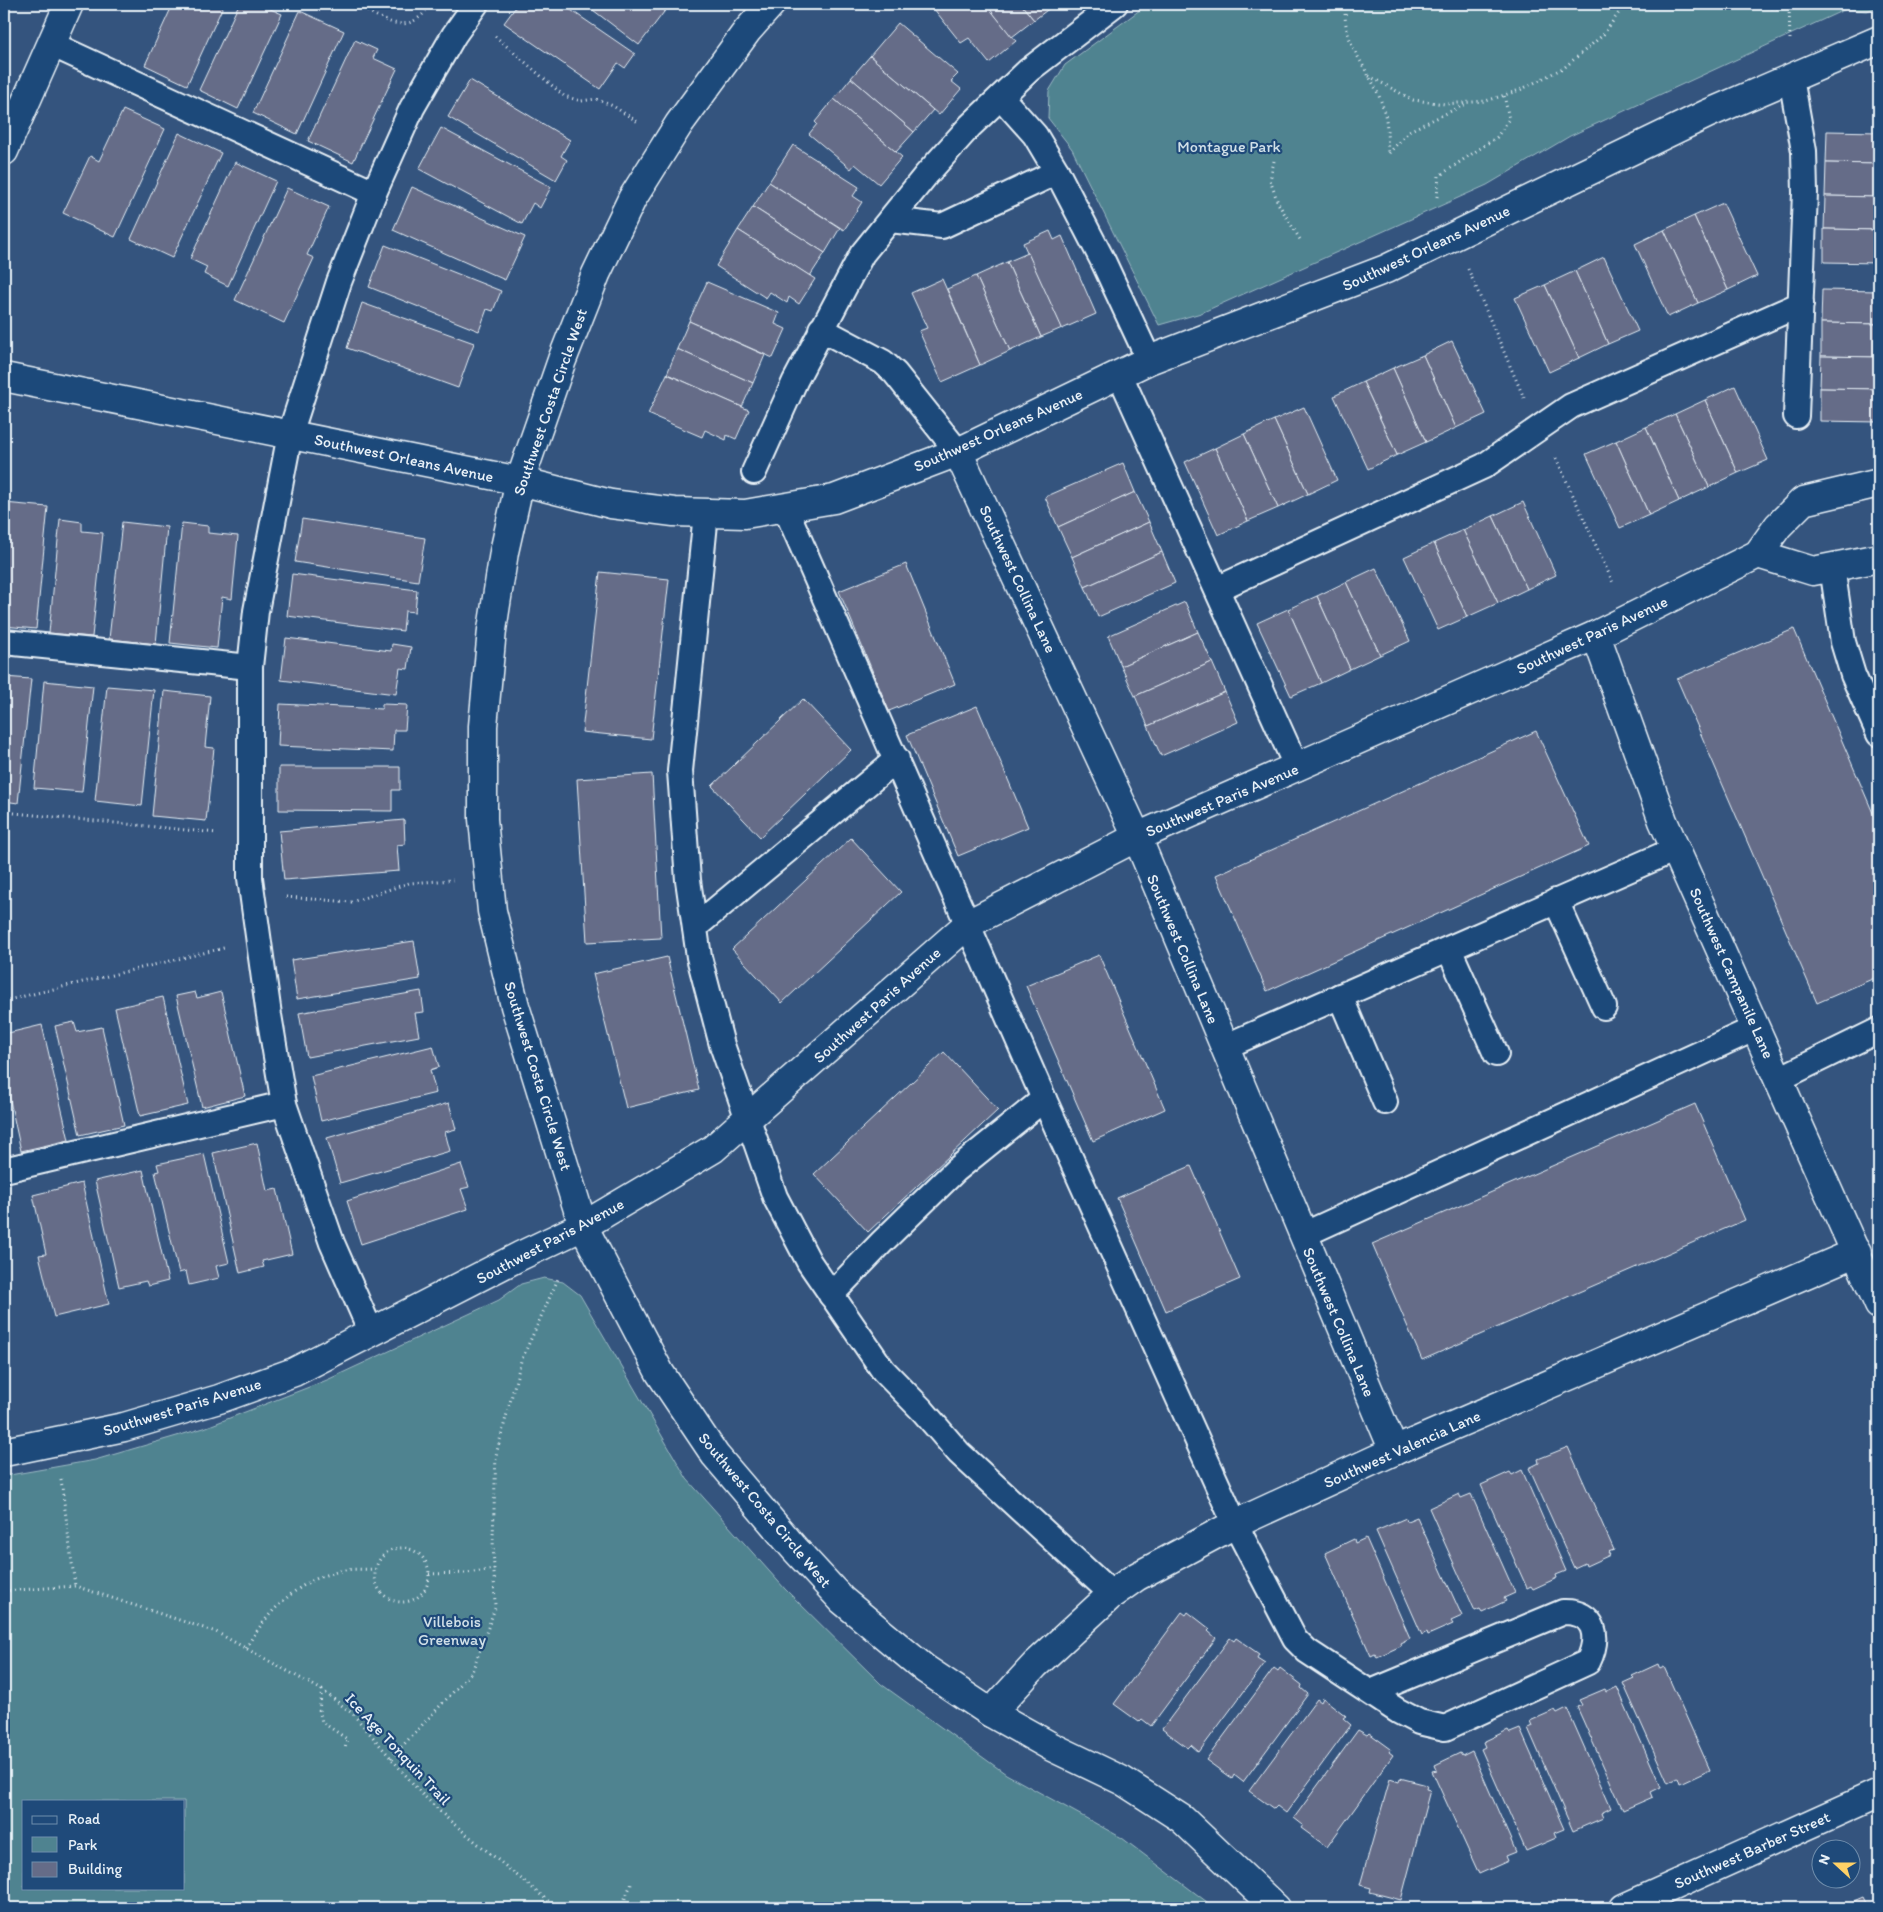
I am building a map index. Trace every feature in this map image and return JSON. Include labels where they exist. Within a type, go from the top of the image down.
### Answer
[{"type":"street","points":[[4,152],[69,4]]},
{"type":"street","name":"Southwest Costa Circle West","points":[[772,4],[748,30],[668,142],[632,199],[596,274],[562,360],[520,481],[504,552],[492,630],[484,717],[483,819],[492,911],[515,1006],[583,1226],[660,1373],[715,1455],[794,1548],[842,1600],[924,1669],[991,1713],[1052,1747],[1123,1782],[1182,1819],[1276,1908]]},
{"type":"street","name":"Southwest Orleans Avenue","points":[[4,377],[520,481],[611,504],[674,512],[745,514],[834,499],[958,452],[1149,360],[1386,270],[1707,114],[1879,40]]},
{"type":"street","name":"Southwest Collina Lane","points":[[958,452],[1137,837],[1394,1451]]},
{"type":"street","name":"Southwest Paris Avenue","points":[[4,1452],[124,1427],[218,1399],[294,1372],[583,1226],[713,1149],[968,924],[1137,837],[1596,635],[1758,554],[1778,526],[1803,501],[1879,482]]},
{"type":"street","points":[[1758,554],[1813,571],[1879,558]]},
{"type":"street","name":"Southwest Campanile Lane","points":[[1596,635],[1663,821],[1857,1252],[1879,1305]]},
{"type":"street","name":"Southwest Valencia Lane","points":[[991,1713],[1035,1665],[1112,1594],[1136,1577],[1235,1524],[1394,1451],[1857,1252]]},
{"type":"street","name":"Southwest Barber Street","points":[[1624,1908],[1879,1793]]},
{"type":"lane","points":[[754,472],[795,381],[862,254],[957,140],[1029,70],[1115,4]]},
{"type":"lane","points":[[371,1332],[332,1243],[284,1104],[253,900],[249,836],[250,667],[256,611],[290,434],[339,282],[374,193],[412,108],[470,12]]},
{"type":"lane","points":[[51,44],[374,193]]},
{"type":"lane","points":[[1792,78],[1804,151],[1805,193],[1796,416]]},
{"type":"lane","points":[[1002,97],[1035,135],[1057,172],[1103,261],[1149,360]]},
{"type":"lane","points":[[890,220],[942,226],[1057,172]]},
{"type":"lane","points":[[1216,589],[1484,466],[1572,406],[1801,304]]},
{"type":"lane","points":[[821,329],[883,362],[895,373],[958,452]]},
{"type":"lane","points":[[1120,374],[1297,768]]},
{"type":"lane","points":[[785,507],[897,759],[1044,1099],[1235,1524],[1295,1639],[1306,1651],[1398,1711],[1419,1722],[1445,1728],[1588,1662],[1594,1649],[1593,1628],[1586,1617],[1574,1612],[1563,1612],[1371,1692]]},
{"type":"lane","points":[[706,513],[680,770],[688,880],[699,957],[722,1046],[749,1118],[775,1197],[809,1262],[883,1370],[923,1411],[959,1453],[1112,1594]]},
{"type":"lane","points":[[1832,567],[1844,642],[1853,675],[1879,734]]},
{"type":"lane","points":[[4,642],[250,667]]},
{"type":"lane","points":[[695,927],[897,759]]},
{"type":"lane","points":[[1224,1047],[1676,849]]},
{"type":"lane","points":[[1556,901],[1604,1006]]},
{"type":"lane","points":[[1449,948],[1496,1054]]},
{"type":"lane","points":[[1340,996],[1385,1102]]},
{"type":"lane","points":[[1303,1235],[1756,1028]]},
{"type":"lane","points":[[1779,1079],[1879,1030]]},
{"type":"lane","points":[[831,1295],[956,1170],[1044,1099]]},
{"type":"lane","points":[[4,1170],[284,1104]]},
{"type":"path","points":[[354,4],[396,24],[412,24],[431,6],[470,12],[564,96],[581,101],[596,99],[613,106],[668,142]]},
{"type":"path","points":[[1346,4],[1349,42],[1369,76],[1384,110],[1388,153],[1409,131],[1470,102]]},
{"type":"path","points":[[1369,76],[1413,100],[1445,104],[1486,101],[1520,90],[1565,67],[1603,35],[1624,4]]},
{"type":"path","points":[[1757,4],[1764,7],[1789,8],[1796,4]]},
{"type":"path","points":[[1437,196],[1440,176],[1497,137],[1509,119],[1504,95]]},
{"type":"path","points":[[1274,161],[1270,180],[1278,203],[1300,241]]},
{"type":"path","points":[[4,812],[249,836]]},
{"type":"path","points":[[253,900],[294,896],[350,902],[409,883],[489,879]]},
{"type":"path","points":[[4,1002],[259,940]]},
{"type":"path","points":[[391,1758],[472,1672],[495,1608],[496,1455],[521,1361],[560,1276]]},
{"type":"path","points":[[61,1479],[75,1586]]},
{"type":"path","points":[[409,1549],[424,1558],[429,1574],[424,1591],[418,1598],[400,1603],[383,1595],[377,1588],[375,1569],[378,1561],[391,1550],[409,1549]]},
{"type":"path","points":[[429,1574],[467,1573],[494,1568]]},
{"type":"path","points":[[246,1648],[259,1625],[274,1609],[290,1595],[314,1580],[340,1571],[375,1569]]},
{"type":"path","name":"Ice Age Tonquin Trail","points":[[4,1591],[75,1586],[216,1632],[322,1690],[353,1714],[421,1793],[449,1820],[557,1908]]},
{"type":"path","points":[[322,1690],[319,1709],[322,1722],[347,1739],[345,1749]]},
{"type":"path","points":[[621,1908],[632,1882]]},
{"type":"green space","name":"Montague Park","points":[[1148,4],[1879,4],[1879,6],[1867,11],[1846,9],[1570,136],[1487,185],[1201,313],[1159,325],[1072,149],[1048,118],[1049,91],[1065,65]]},
{"type":"green space","name":"Villebois Greenway","points":[[544,1278],[563,1282],[580,1295],[687,1479],[785,1589],[881,1684],[1006,1774],[1122,1838],[1215,1908],[4,1908],[4,1476],[95,1460],[204,1428],[327,1380],[499,1300],[521,1284]]},
{"type":"building","points":[[173,4],[224,4],[187,85],[145,65]]},
{"type":"building","points":[[239,4],[259,4],[282,14],[238,109],[199,90]]},
{"type":"building","points":[[518,4],[562,4],[635,54],[625,68],[618,63],[600,89],[504,23]]},
{"type":"building","points":[[585,4],[661,4],[667,8],[639,45]]},
{"type":"building","points":[[930,4],[986,4],[1016,41],[989,63],[969,38],[961,43]]},
{"type":"building","points":[[986,4],[1021,4],[1034,20],[1012,37]]},
{"type":"building","points":[[1021,4],[1055,4],[1034,20]]},
{"type":"building","points":[[300,11],[344,31],[297,134],[253,113]]},
{"type":"building","points":[[898,23],[958,74],[951,81],[961,89],[939,115],[870,56]]},
{"type":"building","points":[[355,40],[377,50],[373,58],[397,69],[353,162],[308,141]]},
{"type":"building","points":[[870,56],[933,110],[914,132],[851,78]]},
{"type":"building","points":[[851,78],[914,132],[896,152],[834,99]]},
{"type":"building","points":[[470,80],[570,140],[561,156],[567,160],[556,180],[448,117]]},
{"type":"building","points":[[834,99],[902,157],[879,184],[855,164],[851,169],[809,134],[817,124],[815,122]]},
{"type":"building","points":[[123,110],[165,129],[115,237],[63,213],[90,156],[99,161]]},
{"type":"building","points":[[441,128],[551,187],[540,208],[533,203],[522,224],[419,169]]},
{"type":"building","points":[[1827,131],[1879,132],[1879,164],[1826,163]]},
{"type":"building","points":[[179,133],[221,153],[172,258],[131,239]]},
{"type":"building","points":[[793,145],[859,187],[853,196],[862,202],[844,230],[769,182]]},
{"type":"building","points":[[235,162],[276,181],[228,286],[204,274],[207,267],[190,259]]},
{"type":"building","points":[[1826,163],[1879,164],[1879,197],[1825,196]]},
{"type":"building","points":[[769,182],[840,228],[825,253],[753,207]]},
{"type":"building","points":[[412,187],[525,237],[505,280],[393,230]]},
{"type":"building","points":[[287,188],[329,207],[307,255],[314,258],[284,323],[235,300]]},
{"type":"building","points":[[1825,196],[1879,197],[1879,230],[1824,229]]},
{"type":"building","points":[[1723,203],[1757,276],[1728,290],[1694,216]]},
{"type":"building","points":[[753,207],[825,253],[810,276],[738,230]]},
{"type":"building","points":[[1694,216],[1728,290],[1698,303],[1664,230]]},
{"type":"building","points":[[1824,229],[1879,230],[1879,263],[1824,262]]},
{"type":"building","points":[[738,230],[815,279],[799,304],[789,297],[787,303],[770,292],[766,298],[716,266]]},
{"type":"building","points":[[1664,230],[1698,303],[1668,317],[1635,244]]},
{"type":"building","points":[[1050,231],[1054,240],[1062,236],[1096,314],[1062,329],[1023,243]]},
{"type":"building","points":[[385,245],[501,291],[493,311],[487,309],[479,331],[369,287]]},
{"type":"building","points":[[1028,253],[1062,328],[1041,337],[1007,262]]},
{"type":"building","points":[[1604,257],[1638,331],[1608,344],[1575,271]]},
{"type":"building","points":[[1007,262],[1041,337],[1010,351],[976,276]]},
{"type":"building","points":[[1575,271],[1608,344],[1579,358],[1545,285]]},
{"type":"building","points":[[976,276],[1010,351],[980,365],[947,289]]},
{"type":"building","points":[[942,279],[980,365],[942,382],[919,331],[927,328],[911,293]]},
{"type":"building","points":[[707,282],[779,313],[775,324],[786,329],[773,358],[689,321]]},
{"type":"building","points":[[1545,285],[1579,358],[1549,372],[1515,298]]},
{"type":"building","points":[[1822,290],[1879,291],[1879,324],[1821,323]]},
{"type":"building","points":[[362,303],[474,343],[458,388],[347,348]]},
{"type":"building","points":[[689,321],[765,355],[753,383],[677,349]]},
{"type":"building","points":[[1821,323],[1879,324],[1879,357],[1821,356]]},
{"type":"building","points":[[1452,341],[1486,414],[1456,428],[1423,355]]},
{"type":"building","points":[[677,349],[753,383],[742,407],[667,374]]},
{"type":"building","points":[[1423,355],[1456,428],[1426,442],[1393,368]]},
{"type":"building","points":[[1821,356],[1879,357],[1879,389],[1820,388]]},
{"type":"building","points":[[1393,368],[1426,442],[1397,455],[1363,382]]},
{"type":"building","points":[[667,374],[749,410],[736,439],[727,435],[726,440],[705,430],[702,437],[648,414]]},
{"type":"building","points":[[1363,382],[1397,455],[1368,469],[1334,396]]},
{"type":"building","points":[[1735,386],[1768,460],[1738,473],[1705,400]]},
{"type":"building","points":[[1820,388],[1879,389],[1879,422],[1820,421]]},
{"type":"building","points":[[1705,400],[1738,473],[1709,487],[1675,414]]},
{"type":"building","points":[[1304,407],[1337,480],[1308,494],[1274,420]]},
{"type":"building","points":[[1675,414],[1709,487],[1679,501],[1646,427]]},
{"type":"building","points":[[1274,420],[1308,494],[1278,508],[1244,434]]},
{"type":"building","points":[[1646,427],[1679,501],[1649,515],[1616,441]]},
{"type":"building","points":[[1244,434],[1278,508],[1248,521],[1215,448]]},
{"type":"building","points":[[1616,441],[1649,515],[1620,528],[1586,454]]},
{"type":"building","points":[[1215,448],[1248,521],[1218,535],[1185,462]]},
{"type":"building","points":[[1123,463],[1135,492],[1058,527],[1045,497]]},
{"type":"building","points":[[1135,492],[1149,522],[1072,557],[1058,527]]},
{"type":"building","points":[[1523,502],[1556,575],[1527,589],[1493,516]]},
{"type":"building","points":[[4,503],[48,507],[36,629],[4,626]]},
{"type":"building","points":[[1493,516],[1527,589],[1498,603],[1463,530]]},
{"type":"building","points":[[60,519],[82,522],[82,531],[103,533],[92,637],[49,633]]},
{"type":"building","points":[[302,519],[425,538],[418,581],[295,562]]},
{"type":"building","points":[[122,522],[167,527],[156,644],[109,639]]},
{"type":"building","points":[[1149,522],[1162,552],[1085,587],[1072,557]]},
{"type":"building","points":[[182,523],[208,526],[208,533],[238,536],[232,599],[222,597],[217,648],[170,643]]},
{"type":"building","points":[[1463,530],[1498,603],[1467,617],[1434,543]]},
{"type":"building","points":[[1434,543],[1467,617],[1438,630],[1404,557]]},
{"type":"building","points":[[1162,552],[1175,583],[1098,617],[1085,587]]},
{"type":"building","points":[[906,564],[955,684],[889,711],[839,591]]},
{"type":"building","points":[[1376,568],[1410,641],[1380,655],[1346,582]]},
{"type":"building","points":[[600,572],[669,579],[651,739],[582,732]]},
{"type":"building","points":[[292,574],[417,590],[415,612],[405,611],[403,631],[287,616]]},
{"type":"building","points":[[1346,582],[1380,655],[1350,669],[1317,596]]},
{"type":"building","points":[[1317,596],[1350,669],[1321,683],[1288,609]]},
{"type":"building","points":[[1185,602],[1198,632],[1121,666],[1108,636]]},
{"type":"building","points":[[1288,609],[1321,683],[1291,696],[1257,623]]},
{"type":"building","points":[[1794,629],[1879,827],[1879,976],[1817,1003],[1677,679]]},
{"type":"building","points":[[1198,632],[1212,662],[1135,696],[1121,666]]},
{"type":"building","points":[[286,638],[391,651],[392,644],[411,647],[408,669],[400,668],[396,694],[281,680]]},
{"type":"building","points":[[1212,662],[1225,692],[1148,726],[1135,696]]},
{"type":"building","points":[[4,677],[31,679],[18,803],[4,801]]},
{"type":"building","points":[[44,681],[93,686],[82,792],[34,788]]},
{"type":"building","points":[[107,686],[154,690],[142,806],[95,801]]},
{"type":"building","points":[[164,691],[210,696],[205,747],[214,748],[206,821],[152,816]]},
{"type":"building","points":[[1225,692],[1238,722],[1161,756],[1148,726]]},
{"type":"building","points":[[803,699],[851,750],[760,837],[712,786]]},
{"type":"building","points":[[280,704],[382,709],[382,704],[407,705],[405,730],[394,730],[393,751],[278,746]]},
{"type":"building","points":[[977,706],[1028,827],[958,856],[907,735]]},
{"type":"building","points":[[1536,731],[1589,846],[1267,991],[1216,875]]},
{"type":"building","points":[[279,767],[400,767],[400,790],[392,790],[392,811],[279,810]]},
{"type":"building","points":[[652,774],[661,938],[587,942],[577,779]]},
{"type":"building","points":[[404,820],[405,844],[397,845],[399,871],[284,880],[279,831]]},
{"type":"building","points":[[851,838],[901,892],[782,1003],[732,949]]},
{"type":"building","points":[[414,941],[420,979],[297,999],[291,960]]},
{"type":"building","points":[[1099,955],[1165,1109],[1093,1141],[1026,986]]},
{"type":"building","points":[[667,957],[699,1090],[626,1108],[593,974]]},
{"type":"building","points":[[421,991],[424,1012],[415,1013],[419,1036],[307,1057],[299,1013]]},
{"type":"building","points":[[195,992],[197,998],[221,992],[245,1096],[202,1107],[176,996]]},
{"type":"building","points":[[163,997],[188,1105],[140,1116],[115,1008]]},
{"type":"building","points":[[74,1022],[77,1032],[102,1027],[124,1125],[80,1135],[55,1026]]},
{"type":"building","points":[[42,1025],[69,1140],[21,1151],[4,1073],[4,1034]]},
{"type":"building","points":[[433,1046],[439,1067],[430,1070],[436,1093],[321,1121],[311,1076]]},
{"type":"building","points":[[944,1052],[998,1110],[868,1232],[814,1174]]},
{"type":"building","points":[[449,1103],[456,1129],[445,1132],[450,1151],[340,1183],[327,1138]]},
{"type":"building","points":[[1695,1104],[1745,1220],[1422,1360],[1372,1244]]},
{"type":"building","points":[[257,1143],[267,1191],[277,1189],[292,1254],[262,1261],[264,1267],[240,1273],[213,1153]]},
{"type":"building","points":[[204,1154],[229,1263],[216,1266],[219,1278],[189,1285],[186,1271],[179,1273],[155,1172],[159,1171],[157,1164]]},
{"type":"building","points":[[461,1164],[469,1187],[461,1189],[468,1209],[361,1244],[347,1201]]},
{"type":"building","points":[[1191,1166],[1240,1279],[1166,1311],[1117,1198]]},
{"type":"building","points":[[143,1170],[168,1281],[148,1286],[146,1281],[119,1287],[95,1181]]},
{"type":"building","points":[[82,1183],[109,1304],[54,1317],[39,1255],[46,1254],[33,1195]]},
{"type":"building","points":[[1568,1447],[1614,1550],[1608,1552],[1610,1555],[1586,1566],[1585,1563],[1574,1568],[1529,1468],[1539,1463],[1538,1459]]},
{"type":"building","points":[[1522,1470],[1566,1571],[1556,1575],[1557,1578],[1533,1589],[1531,1586],[1527,1588],[1481,1485],[1510,1472],[1512,1475]]},
{"type":"building","points":[[1459,1494],[1461,1498],[1471,1494],[1515,1593],[1504,1598],[1506,1601],[1482,1612],[1480,1609],[1475,1611],[1429,1508]]},
{"type":"building","points":[[1417,1517],[1462,1616],[1451,1621],[1453,1624],[1428,1635],[1427,1632],[1422,1635],[1376,1531],[1406,1518],[1407,1521]]},
{"type":"building","points":[[1366,1538],[1410,1638],[1400,1643],[1401,1646],[1377,1657],[1375,1654],[1371,1656],[1325,1553],[1354,1539],[1355,1543]]},
{"type":"building","points":[[1182,1612],[1186,1615],[1188,1612],[1210,1629],[1208,1631],[1216,1638],[1151,1726],[1142,1719],[1139,1722],[1114,1704]]},
{"type":"building","points":[[1230,1638],[1234,1641],[1236,1638],[1259,1654],[1257,1658],[1265,1663],[1199,1752],[1191,1745],[1188,1748],[1162,1729]]},
{"type":"building","points":[[1658,1664],[1660,1669],[1664,1667],[1710,1770],[1680,1784],[1678,1778],[1668,1783],[1623,1683],[1634,1678],[1632,1676]]},
{"type":"building","points":[[1274,1668],[1278,1671],[1280,1668],[1302,1685],[1301,1688],[1308,1694],[1243,1782],[1234,1775],[1232,1779],[1206,1760]]},
{"type":"building","points":[[1617,1687],[1661,1787],[1651,1792],[1653,1797],[1623,1810],[1577,1707],[1582,1705],[1579,1700],[1605,1689],[1607,1692]]},
{"type":"building","points":[[1323,1698],[1346,1716],[1343,1718],[1351,1725],[1286,1813],[1277,1806],[1274,1809],[1249,1791],[1317,1699],[1321,1702]]},
{"type":"building","points":[[1567,1708],[1611,1808],[1601,1813],[1603,1818],[1573,1831],[1528,1728],[1532,1726],[1530,1721],[1555,1710],[1557,1713]]},
{"type":"building","points":[[1520,1729],[1564,1829],[1554,1833],[1556,1838],[1526,1851],[1481,1749],[1485,1747],[1483,1742],[1508,1730],[1510,1733]]},
{"type":"building","points":[[1358,1730],[1367,1735],[1369,1733],[1391,1749],[1389,1752],[1393,1755],[1327,1847],[1301,1828],[1303,1825],[1294,1818]]},
{"type":"building","points":[[1472,1751],[1516,1852],[1506,1856],[1508,1861],[1479,1874],[1432,1771],[1437,1770],[1435,1765],[1460,1753],[1462,1756]]},
{"type":"building","points":[[1400,1778],[1427,1785],[1426,1789],[1430,1790],[1401,1900],[1370,1892],[1371,1888],[1360,1885],[1390,1779],[1399,1782]]},
{"type":"building","points":[[1863,1898],[1868,1908],[1840,1908]]}]
